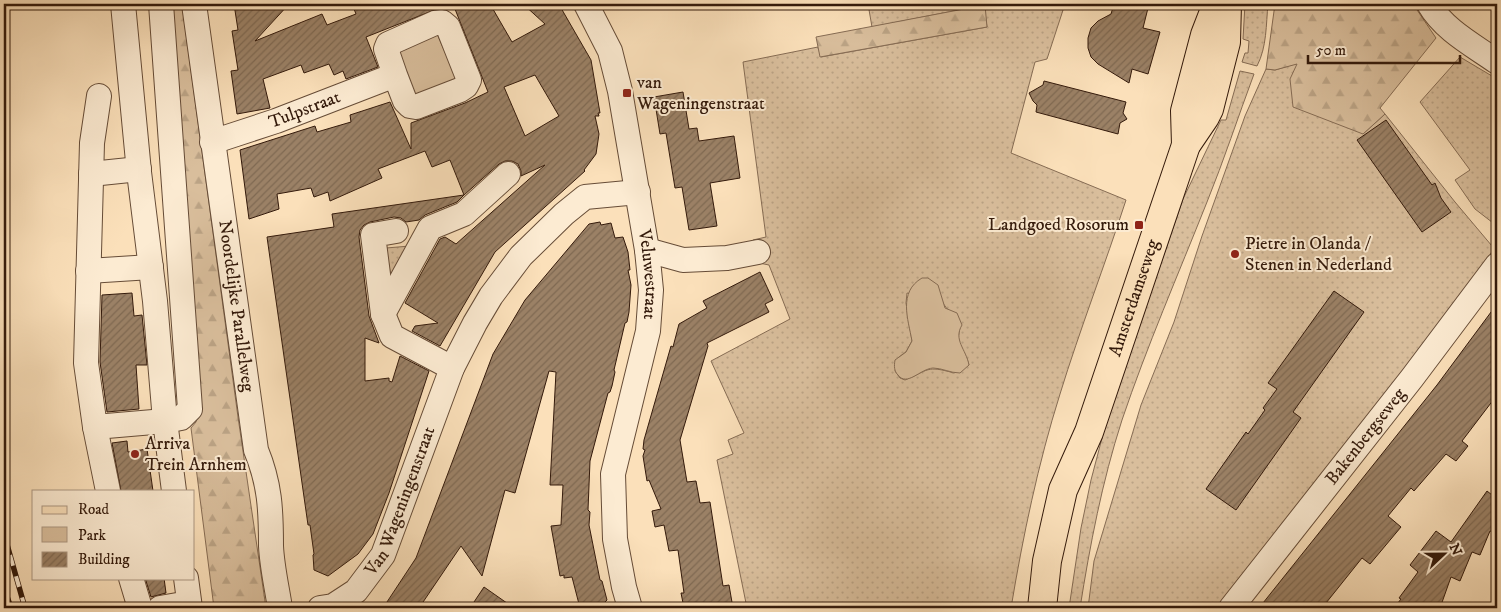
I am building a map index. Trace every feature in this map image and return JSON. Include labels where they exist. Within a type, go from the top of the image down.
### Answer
[{"type":"main road","name":"Amsterdamseweg","points":[[1186,145],[1185,112],[1205,35],[1217,4]]},
{"type":"main road","name":"Amsterdamseweg","points":[[1042,608],[1047,561],[1063,490],[1082,450],[1106,384],[1186,145],[1209,109],[1226,42],[1227,4]]},
{"type":"main road","name":"Amsterdamseweg","points":[[1061,608],[1065,570],[1081,480],[1082,450]]},
{"type":"street","points":[[123,4],[139,169],[156,300],[165,421],[174,490]]},
{"type":"street","points":[[95,427],[181,418],[190,409],[161,4]]},
{"type":"street","name":"Noordelijke Parallelweg","points":[[194,4],[256,450],[264,470],[271,505],[271,547],[280,608]]},
{"type":"street","name":"Veluwestraat","points":[[586,4],[610,51],[620,91],[638,192],[651,290],[648,331],[613,474],[615,539],[630,608]]},
{"type":"street","points":[[1429,4],[1435,14],[1460,37],[1497,62]]},
{"type":"street","name":"Tulpstraat","points":[[212,142],[276,121],[395,75]]},
{"type":"street","points":[[99,96],[92,143],[86,364],[95,427],[108,490]]},
{"type":"street","points":[[91,174],[139,169]]},
{"type":"street","points":[[384,314],[430,228],[464,214],[508,174]]},
{"type":"street","name":"Van Wageningenstraat","points":[[320,608],[334,606],[356,591],[383,555],[452,368],[491,296],[521,256],[564,214],[585,197],[638,192]]},
{"type":"street","points":[[396,231],[373,235],[384,314],[392,336],[452,368]]},
{"type":"street","points":[[647,250],[683,260],[727,258],[758,252]]},
{"type":"street","name":"Bakenbergseweg","points":[[1231,608],[1412,378],[1497,265]]},
{"type":"street","points":[[88,272],[151,267]]},
{"type":"street","points":[[132,580],[140,608]]},
{"type":"street","points":[[160,608],[190,606],[186,580]]},
{"type":"green space","points":[[168,4],[182,4],[266,608],[214,608],[191,428],[196,422],[198,407]]},
{"type":"green space","points":[[868,4],[1065,4],[1047,59],[1035,62],[1011,153],[1126,200],[1052,420],[1032,500],[1011,608],[747,608],[717,460],[733,454],[728,440],[744,433],[711,361],[790,319],[769,265],[759,263],[753,240],[766,237],[743,62],[818,47],[821,57],[987,27],[984,5],[872,27]],"holes":[[[907,293],[942,301],[958,323],[958,341],[969,365],[954,373],[933,369],[905,380],[900,378],[895,371],[899,357],[906,352],[912,341],[906,303]]]},
{"type":"green space","points":[[1245,4],[1268,4],[1264,43],[1257,66],[1242,62],[1245,53],[1248,53],[1249,41],[1243,39]]},
{"type":"green space","points":[[1275,4],[1413,4],[1436,38],[1380,108],[1385,114],[1363,134],[1293,107],[1290,79],[1297,64],[1275,70],[1266,69]]},
{"type":"green space","points":[[985,5],[987,27],[820,57],[816,37]]},
{"type":"green space","points":[[437,34],[457,79],[413,99],[393,52]]},
{"type":"green space","points":[[1460,57],[1497,79],[1497,226],[1475,209],[1455,180],[1470,170],[1420,102]]},
{"type":"green space","points":[[1298,63],[1363,134],[1385,114],[1492,246],[1493,250],[1454,307],[1218,608],[1088,608],[1094,561],[1141,405],[1174,322],[1202,236],[1245,116],[1266,69],[1275,70]]},
{"type":"green space","points":[[1240,71],[1254,74],[1213,186],[1152,338],[1122,420],[1097,514],[1080,608],[1069,608],[1081,528],[1106,423],[1183,199],[1221,120],[1226,120]]},
{"type":"green space","points":[[410,246],[391,277],[386,248]]},
{"type":"green space","points":[[922,278],[928,278],[938,285],[945,308],[957,313],[962,325],[959,340],[969,365],[960,373],[933,368],[905,379],[896,372],[895,360],[906,352],[912,341],[907,315],[907,298],[915,284]]},
{"type":"building","points":[[234,4],[289,4],[255,41],[322,14],[327,25],[356,14],[352,4],[447,5],[366,37],[378,67],[346,79],[343,71],[334,75],[329,64],[304,73],[301,65],[263,79],[270,108],[237,114],[231,71],[238,70],[232,31],[238,30]]},
{"type":"building","points":[[453,4],[490,4],[512,42],[545,24],[523,4],[557,4],[591,60],[600,113],[598,113],[599,116],[595,116],[599,134],[596,154],[585,171],[495,252],[440,346],[412,331],[415,326],[438,323],[405,303],[440,239],[445,237],[456,244],[545,165],[521,176],[518,164],[512,161],[505,161],[499,164],[464,195],[450,160],[432,167],[425,151],[378,169],[382,178],[330,201],[328,192],[314,197],[311,188],[277,194],[279,209],[249,219],[240,150],[315,126],[317,132],[351,122],[350,115],[390,102],[411,149],[411,123],[465,103],[488,92]],"holes":[[[535,75],[559,116],[525,136],[504,87]]]},
{"type":"building","points":[[1114,4],[1149,4],[1143,28],[1160,32],[1148,74],[1132,69],[1129,83],[1098,64],[1091,57],[1088,48],[1091,28],[1098,21],[1111,14]]},
{"type":"building","points":[[1044,81],[1126,102],[1123,113],[1127,119],[1120,123],[1118,134],[1036,112],[1037,105],[1029,93],[1043,85]]},
{"type":"building","points":[[683,92],[689,129],[697,128],[699,141],[734,136],[740,178],[710,183],[717,226],[689,230],[682,187],[675,188],[666,133],[660,134],[654,97]]},
{"type":"building","points":[[1386,120],[1432,185],[1435,183],[1441,198],[1451,212],[1422,232],[1357,140]]},
{"type":"building","points":[[464,195],[457,202],[425,215],[419,220],[406,222],[401,218],[394,217],[370,222],[360,230],[359,237],[369,316],[379,343],[365,338],[365,381],[389,378],[389,381],[392,382],[400,356],[429,371],[389,493],[373,534],[358,554],[328,576],[314,570],[310,525],[308,525],[267,237],[334,227],[332,214]]},
{"type":"building","points":[[600,222],[601,225],[611,223],[615,238],[623,237],[628,252],[630,270],[628,270],[631,285],[627,322],[625,323],[612,386],[608,393],[590,461],[589,525],[600,580],[602,581],[607,600],[605,602],[607,608],[580,608],[572,577],[564,578],[564,575],[560,576],[551,526],[561,525],[563,485],[550,485],[556,372],[549,371],[515,493],[505,490],[482,576],[461,546],[419,608],[383,608],[416,558],[493,354],[525,300],[589,224]]},
{"type":"building","points":[[760,272],[773,300],[765,304],[769,312],[707,343],[708,346],[680,440],[687,482],[696,481],[700,503],[710,502],[723,586],[729,585],[733,608],[684,608],[681,593],[684,593],[678,550],[669,551],[664,525],[655,527],[652,511],[661,509],[649,480],[647,481],[643,456],[645,450],[643,449],[644,440],[679,324],[707,308],[703,301]]},
{"type":"building","points":[[1334,291],[1364,312],[1293,412],[1301,418],[1236,510],[1206,489],[1246,432],[1248,434],[1265,410],[1263,408],[1277,389],[1268,383]]},
{"type":"building","points":[[132,293],[134,316],[142,315],[147,365],[136,365],[139,409],[107,412],[100,362],[102,295]]},
{"type":"building","points":[[1497,304],[1497,395],[1462,441],[1468,446],[1456,461],[1446,454],[1414,491],[1411,488],[1388,516],[1401,527],[1370,564],[1362,558],[1322,608],[1259,608],[1437,385]]},
{"type":"building","points":[[127,441],[128,452],[147,449],[153,490],[121,490],[112,443]]},
{"type":"building","points":[[1487,491],[1497,499],[1497,533],[1490,531],[1480,555],[1472,552],[1460,581],[1451,577],[1440,608],[1394,608],[1418,572],[1410,565],[1436,531],[1451,542]]},
{"type":"building","points":[[146,580],[164,580],[166,593],[151,597]]},
{"type":"building","points":[[484,587],[514,608],[470,608]]},
{"type":"railway","points":[[4,534],[25,608]]},
{"type":"railway","points":[[4,588],[11,608]]},
{"type":"place","name":"van Wageningenstraat","points":[[627,93]]},
{"type":"place","name":"Landgoed Rosorum","points":[[1139,225]]},
{"type":"place","name":"Pietre in Olanda / Stenen in Nederland","points":[[1235,254]]},
{"type":"place","name":"Arriva Trein Arnhem","points":[[135,454]]}]
